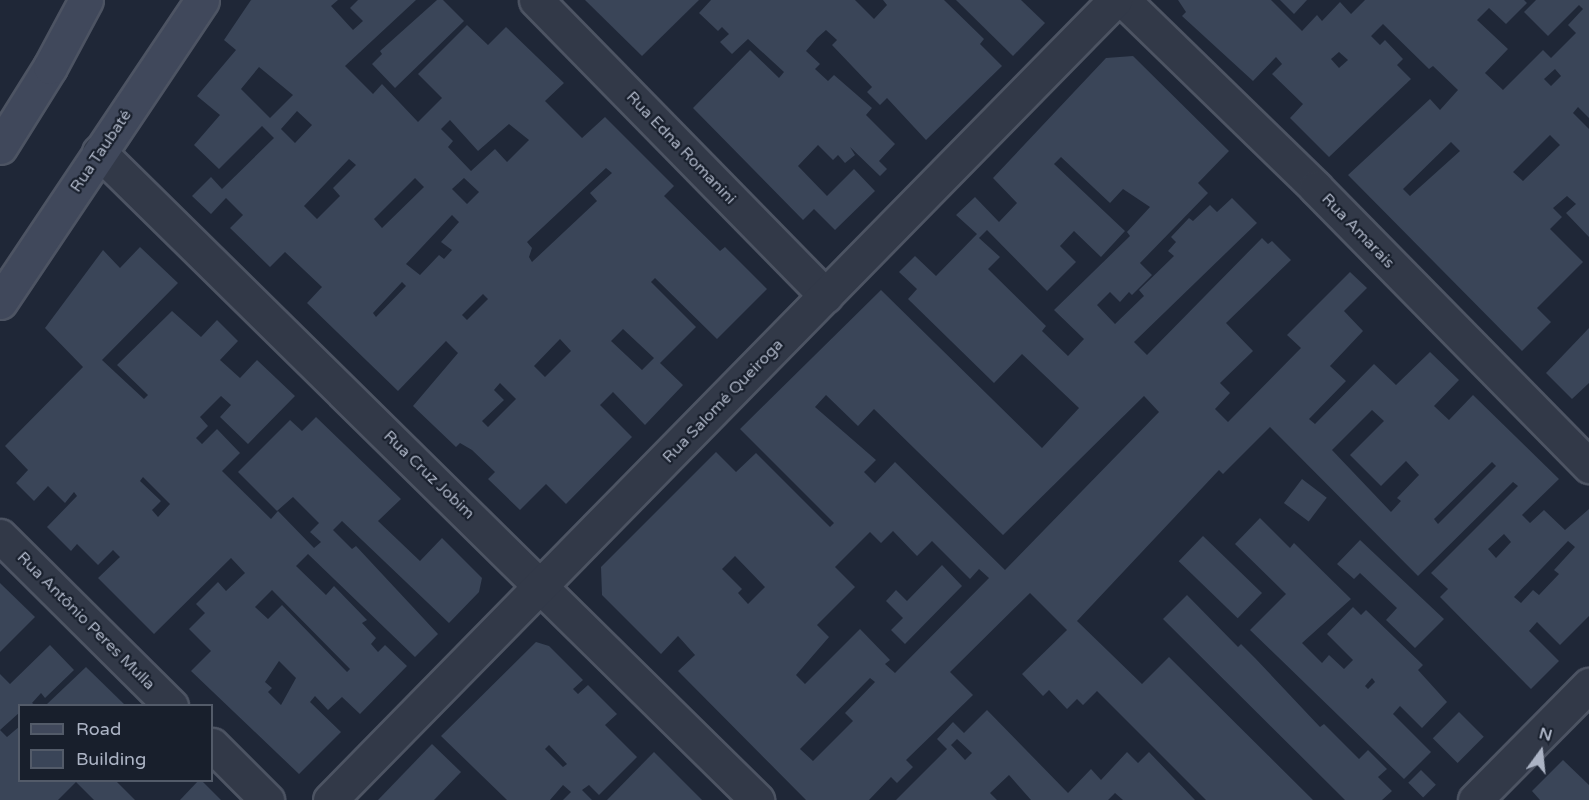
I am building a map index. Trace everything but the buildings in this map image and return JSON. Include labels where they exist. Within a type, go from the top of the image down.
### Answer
[{"type":"main road","points":[[0,147],[50,67],[86,0]]},
{"type":"main road","name":"Rua Taubaté","points":[[0,302],[202,0]]},
{"type":"street","name":"Rua Edna Romanini","points":[[536,0],[826,296]]},
{"type":"street","name":"Rua Salomé Queiroga","points":[[330,800],[1115,0]]},
{"type":"street","name":"Rua Amarais","points":[[1123,0],[1316,189],[1589,466]]},
{"type":"street","name":"Rua Cruz Jobim","points":[[99,153],[543,585],[757,800]]},
{"type":"street","name":"Rua Antônio Peres Mulla","points":[[0,536],[170,704]]},
{"type":"street","points":[[1475,800],[1589,685]]},
{"type":"street","points":[[213,746],[267,800]]}]
